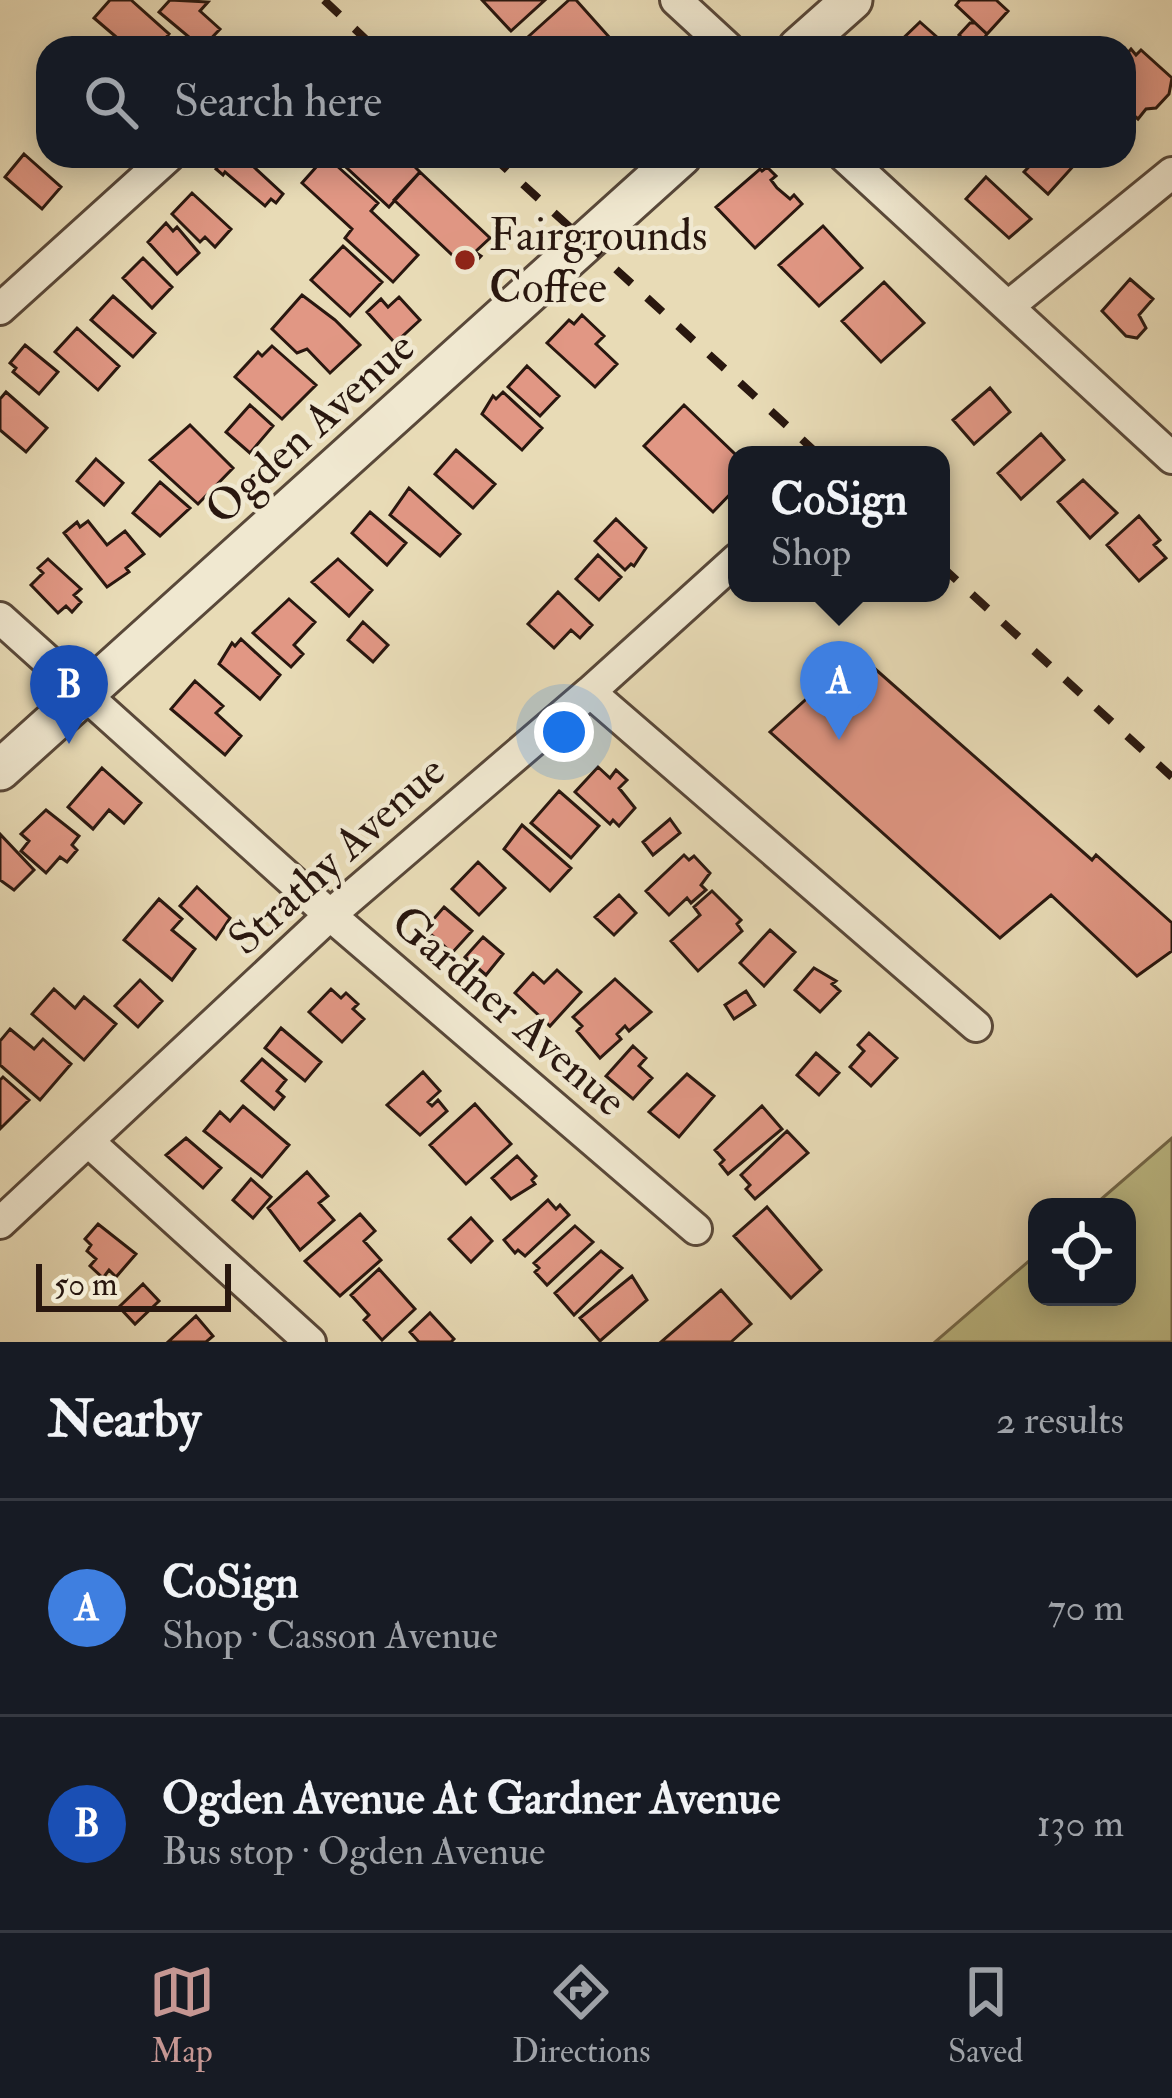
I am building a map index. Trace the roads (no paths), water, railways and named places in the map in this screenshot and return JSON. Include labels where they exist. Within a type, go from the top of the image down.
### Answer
[{"type":"street","points":[[676,0],[715,36]]},
{"type":"street","points":[[812,36],[852,0]]},
{"type":"street","points":[[0,309],[156,168]]},
{"type":"street","name":"Ogden Avenue","points":[[0,770],[668,168]]},
{"type":"street","points":[[857,168],[1172,458]]},
{"type":"street","points":[[1010,305],[1172,173]]},
{"type":"street","name":"Strathy Avenue","points":[[0,1223],[330,915],[728,567]]},
{"type":"street","name":"Gardner Avenue","points":[[0,619],[330,915],[696,1228]]},
{"type":"street","points":[[590,692],[976,1026]]},
{"type":"street","points":[[89,1142],[310,1342]]},
{"type":"railway","points":[[324,0],[362,36]]},
{"type":"railway","points":[[505,168],[809,446]]},
{"type":"railway","points":[[950,574],[1172,777]]},
{"type":"place","name":"Fairgrounds Coffee","points":[[465,260]]},
{"type":"place","name":"CoSign","points":[[839,740]]},
{"type":"place","name":"Ogden Avenue At Gardner Avenue","points":[[69,744]]}]
